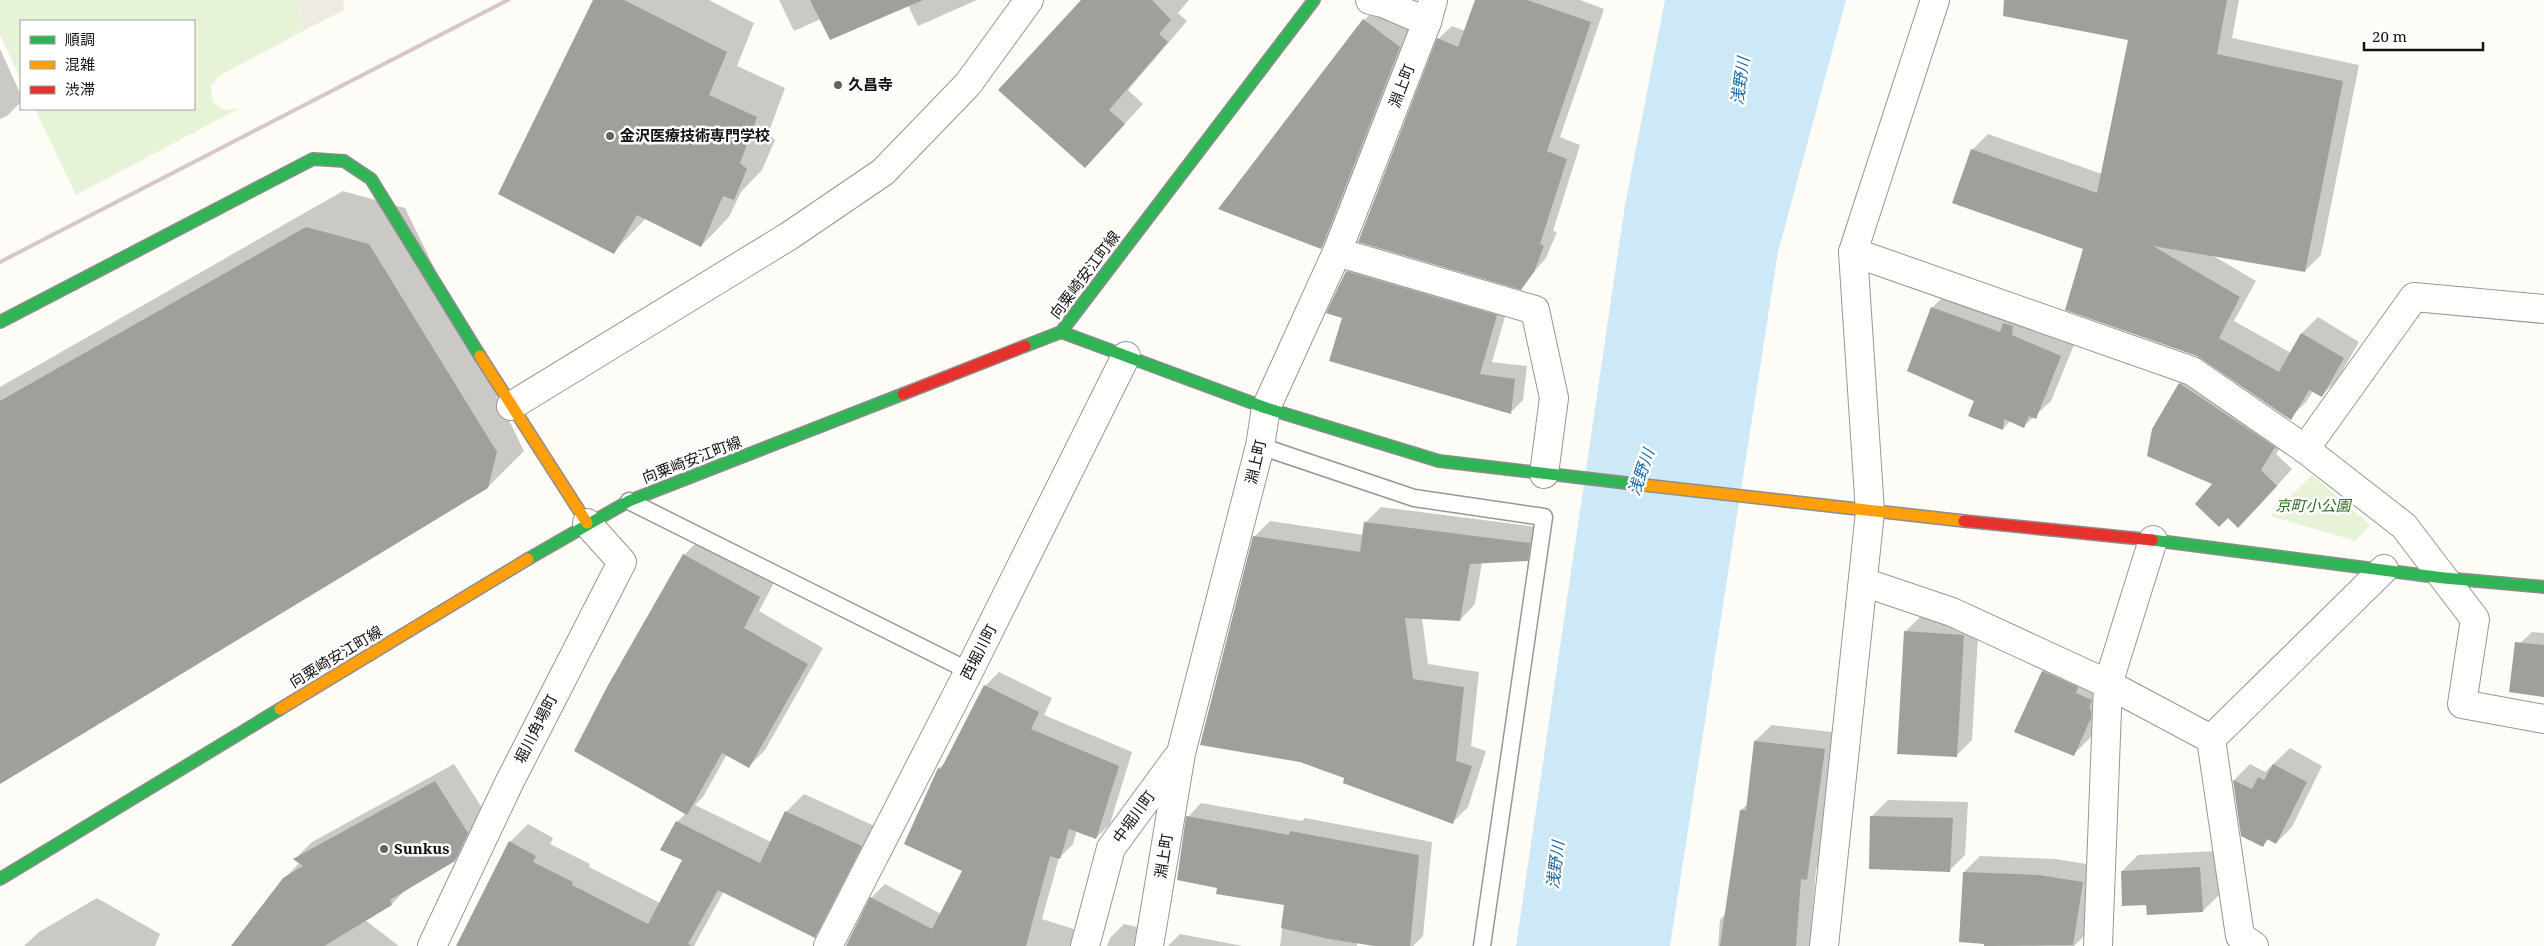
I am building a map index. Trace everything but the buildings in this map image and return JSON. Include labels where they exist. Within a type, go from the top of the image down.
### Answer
[{"type":"street","points":[[511,406],[789,236],[883,172],[968,84],[1029,0]]},
{"type":"street","name":"向粟崎安江町線","points":[[0,879],[586,523],[629,501],[1061,332],[1314,0]]},
{"type":"street","points":[[1370,0],[1430,11]]},
{"type":"street","points":[[1824,946],[1870,512],[1853,252],[1935,0]]},
{"type":"street","name":"淵上町","points":[[1149,946],[1180,753],[1260,446],[1266,408],[1338,252],[1430,11]]},
{"type":"street","points":[[0,322],[313,159],[344,161],[371,179],[511,406],[586,523]]},
{"type":"street","points":[[1338,252],[1535,310],[1554,398],[1544,474]]},
{"type":"street","points":[[1853,252],[2192,371],[2305,449],[2404,526],[2475,618],[2462,704],[2544,719]]},
{"type":"street","points":[[2305,449],[2414,297],[2544,309]]},
{"type":"street","points":[[1061,332],[1266,408],[1439,461],[1870,512],[2153,540],[2444,578],[2544,587]]},
{"type":"street","name":"西堀川町","points":[[828,946],[969,671],[1126,356]]},
{"type":"street","name":"堀川角場町","points":[[432,946],[509,783],[622,562],[586,523]]},
{"type":"street","points":[[2098,946],[2108,684],[2153,540]]},
{"type":"street","points":[[2211,739],[2384,569]]},
{"type":"street","points":[[1863,582],[1952,612],[2108,684],[2211,739]]},
{"type":"street","points":[[2211,739],[2240,936],[2254,946]]},
{"type":"street","name":"中堀川町","points":[[1085,946],[1111,848],[1180,753]]},
{"type":"lane","points":[[1260,446],[1414,498],[1544,517],[1482,946]]},
{"type":"lane","points":[[629,501],[969,671]]},
{"type":"green space","points":[[0,0],[298,0],[303,31],[219,76],[211,86],[213,102],[224,110],[240,108],[76,195],[35,110],[195,110],[195,20],[20,20],[20,78],[0,35]]},
{"type":"green space","name":"京町小公園","points":[[2312,475],[2370,525],[2356,541],[2270,516]]},
{"type":"shaded area","points":[[298,0],[343,0],[344,10],[303,31]]},
{"type":"water","name":"浅野川","points":[[1665,0],[1846,0],[1778,252],[1670,946],[1516,946],[1625,205]]},
{"type":"railway","points":[[0,262],[508,0]]},
{"type":"traffic: fast","points":[[1025,346],[1061,332],[1314,0]]},
{"type":"traffic: fast","points":[[0,322],[313,159],[344,161],[371,179],[480,356]]},
{"type":"traffic: fast","points":[[1061,332],[1266,408],[1439,461],[1635,484]]},
{"type":"traffic: fast","points":[[528,559],[629,501],[903,394]]},
{"type":"traffic: fast","points":[[2152,540],[2444,578],[2544,587]]},
{"type":"traffic: fast","points":[[0,879],[280,709]]},
{"type":"traffic: slow","points":[[480,356],[587,523]]},
{"type":"traffic: slow","points":[[1635,484],[1964,521]]},
{"type":"traffic: slow","points":[[280,709],[528,559]]},
{"type":"traffic: jam","points":[[903,394],[1025,346]]},
{"type":"traffic: jam","points":[[1964,521],[2152,540]]},
{"type":"place","name":"久昌寺","points":[[838,85]]},
{"type":"place","name":"金沢医療技術専門学校","points":[[610,136]]},
{"type":"place","name":"Sunkus","points":[[384,849]]}]
